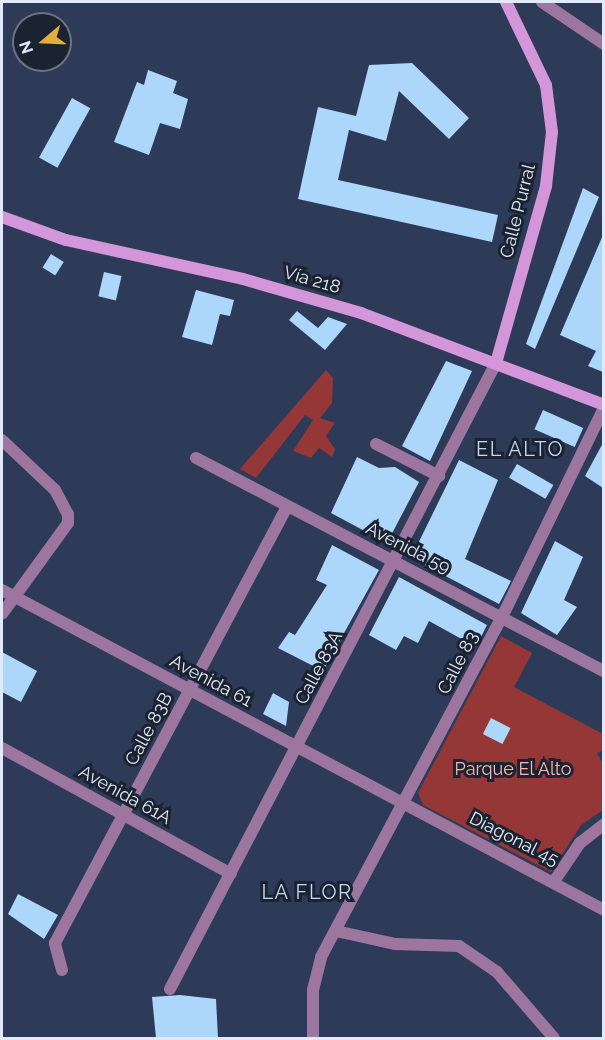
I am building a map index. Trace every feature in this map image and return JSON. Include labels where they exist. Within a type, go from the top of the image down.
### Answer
[{"type":"main road","name":"Calle Purral","points":[[496,363],[546,186],[552,132],[546,85],[507,2]]},
{"type":"main road","name":"Vía 218","points":[[2,217],[66,240],[243,279],[361,313],[603,406]]},
{"type":"street","points":[[542,2],[603,44]]},
{"type":"street","name":"Calle 83A","points":[[170,989],[397,562],[496,363]]},
{"type":"street","name":"Calle 83","points":[[336,932],[502,617],[603,406]]},
{"type":"street","points":[[2,440],[64,503],[68,523],[2,614]]},
{"type":"street","points":[[376,444],[439,476]]},
{"type":"street","name":"Avenida 59","points":[[196,458],[603,671]]},
{"type":"street","name":"Calle 83B","points":[[62,970],[55,943],[287,507]]},
{"type":"street","name":"Avenida 61","points":[[2,590],[405,804]]},
{"type":"street","name":"Avenida 61A","points":[[2,748],[231,874]]},
{"type":"street","name":"Diagonal 45","points":[[405,804],[555,880],[603,910]]},
{"type":"street","points":[[555,880],[580,843],[603,824]]},
{"type":"street","points":[[313,1038],[312,990],[321,957],[336,932],[395,944],[459,946],[497,972],[554,1038]]},
{"type":"green space","points":[[326,370],[333,378],[332,403],[320,418],[335,423],[326,436],[335,449],[332,457],[319,448],[311,458],[293,451],[313,420],[305,415],[256,478],[240,469]]},
{"type":"green space","name":"Parque El Alto","points":[[501,636],[532,653],[514,687],[603,734],[603,750],[597,753],[603,764],[603,810],[581,825],[551,872],[423,805],[418,793]]},
{"type":"building","points":[[412,63],[469,118],[449,139],[399,91],[386,141],[349,130],[338,180],[498,215],[492,242],[298,199],[318,107],[356,116],[369,65]]},
{"type":"building","points":[[148,70],[177,81],[173,93],[188,99],[180,129],[160,123],[149,155],[114,142],[137,82],[144,85]]},
{"type":"building","points":[[72,98],[90,108],[57,168],[39,157]]},
{"type":"building","points":[[583,188],[599,197],[535,349],[526,344]]},
{"type":"building","points":[[603,235],[603,372],[588,366],[596,351],[560,335]]},
{"type":"building","points":[[51,254],[64,262],[55,276],[43,268]]},
{"type":"building","points":[[104,272],[122,276],[116,300],[98,296]]},
{"type":"building","points":[[196,290],[234,300],[230,316],[220,314],[212,345],[182,337]]},
{"type":"building","points":[[297,311],[318,328],[328,317],[347,324],[325,350],[289,320]]},
{"type":"building","points":[[446,361],[472,371],[430,461],[402,446]]},
{"type":"building","points":[[543,410],[583,428],[575,447],[534,429]]},
{"type":"building","points":[[603,443],[603,488],[585,476]]},
{"type":"building","points":[[357,457],[379,468],[395,467],[419,482],[387,543],[331,513]]},
{"type":"building","points":[[459,460],[498,480],[465,559],[511,581],[499,604],[411,558]]},
{"type":"building","points":[[517,464],[553,485],[545,499],[509,478]]},
{"type":"building","points":[[555,541],[583,557],[564,600],[577,607],[557,635],[521,613]]},
{"type":"building","points":[[332,545],[379,570],[323,671],[278,648],[289,632],[295,635],[327,585],[316,580]]},
{"type":"building","points":[[399,577],[487,625],[476,647],[429,621],[418,643],[404,636],[396,650],[369,635]]},
{"type":"building","points":[[2,652],[37,671],[21,702],[2,692]]},
{"type":"building","points":[[273,693],[289,702],[286,726],[263,714]]},
{"type":"building","points":[[491,718],[511,728],[502,744],[483,734]]},
{"type":"building","points":[[18,894],[58,915],[44,939],[8,914]]},
{"type":"building","points":[[180,995],[216,999],[218,1038],[156,1038],[152,997]]},
{"type":"district","name":"EL ALTO","points":[[520,449]]},
{"type":"district","name":"LA FLOR","points":[[307,892]]}]
